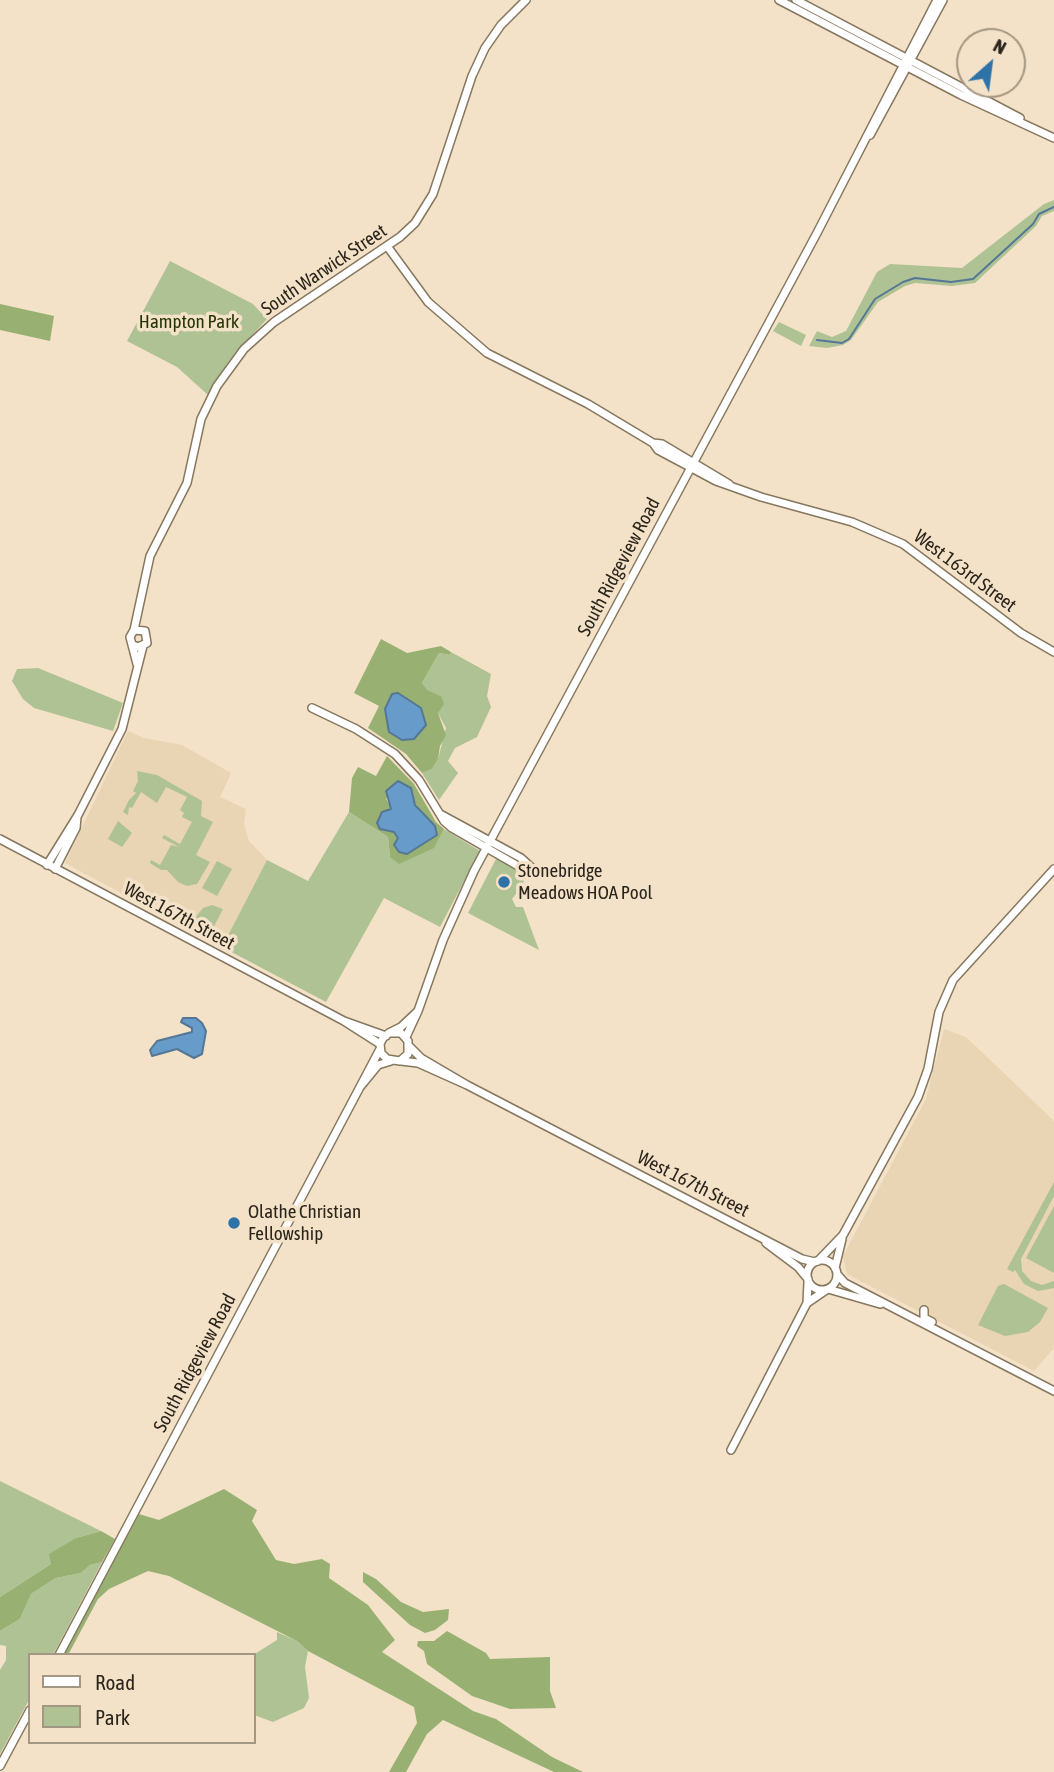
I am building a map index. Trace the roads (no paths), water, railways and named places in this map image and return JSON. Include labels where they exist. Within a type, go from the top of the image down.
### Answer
[{"type":"street","name":"South Warwick Street","points":[[141,611],[150,556],[187,483],[201,419],[217,386],[244,349],[274,322],[406,232],[427,206],[477,63],[501,25],[526,0]]},
{"type":"street","points":[[779,0],[1051,136]]},
{"type":"street","points":[[796,0],[907,62]]},
{"type":"street","name":"South Ridgeview Road","points":[[406,1037],[443,940],[488,844],[863,145],[937,0]]},
{"type":"street","name":"South Ridgeview Road","points":[[907,62],[943,0]]},
{"type":"street","name":"West 163rd Street","points":[[387,246],[428,302],[487,353],[588,404],[653,443],[658,450],[692,464],[733,487],[761,498],[852,522],[903,544],[1021,633],[1054,652]]},
{"type":"street","points":[[137,666],[130,637],[141,611]]},
{"type":"street","points":[[51,867],[124,723],[137,666],[148,638],[141,611]]},
{"type":"street","points":[[134,630],[145,631]]},
{"type":"street","points":[[134,645],[144,646]]},
{"type":"street","points":[[312,708],[356,729],[395,754],[419,780],[452,828],[521,858],[533,869],[518,866],[488,844]]},
{"type":"street","name":"West 167th Street","points":[[0,839],[344,1021],[380,1046]]},
{"type":"street","points":[[731,1450],[807,1303],[807,1273],[843,1235],[918,1097],[928,1069],[939,1012],[954,980],[1054,869]]},
{"type":"street","points":[[418,1011],[388,1034],[380,1046],[384,1056],[396,1061],[418,1063],[467,1085]]},
{"type":"street","name":"West 167th Street","points":[[344,1021],[388,1034]]},
{"type":"street","points":[[388,1034],[401,1033],[421,1058],[467,1085]]},
{"type":"street","name":"South Ridgeview Road","points":[[60,1653],[380,1046]]},
{"type":"street","points":[[396,1061],[408,1054],[410,1046]]},
{"type":"street","name":"South Ridgeview Road","points":[[360,1087],[378,1065],[396,1061]]},
{"type":"street","name":"West 167th Street","points":[[467,1085],[802,1259],[816,1262]]},
{"type":"street","points":[[730,1214],[754,1230],[755,1234]]},
{"type":"street","name":"West 167th Street","points":[[755,1234],[800,1269],[808,1280]]},
{"type":"street","points":[[807,1303],[835,1283],[843,1235]]},
{"type":"street","points":[[816,1262],[828,1262],[845,1283],[1054,1391]]},
{"type":"street","points":[[808,1280],[814,1288],[827,1289],[904,1312]]},
{"type":"street","points":[[923,1310],[924,1318],[970,1347]]},
{"type":"street","points":[[0,1766],[28,1714]]},
{"type":"water","points":[[398,693],[421,708],[426,725],[414,739],[402,740],[389,732],[385,709],[392,694]]},
{"type":"water","points":[[398,781],[411,788],[415,805],[435,826],[437,835],[407,854],[399,852],[394,845],[398,838],[394,832],[380,829],[377,823],[382,812],[391,809],[386,791]]},
{"type":"water","points":[[183,1018],[196,1018],[202,1023],[206,1031],[202,1054],[194,1058],[177,1049],[152,1056],[150,1050],[157,1041],[192,1032],[192,1028],[181,1022]]},
{"type":"waterway","points":[[817,340],[842,343],[849,339],[875,299],[903,282],[915,278],[951,282],[973,279],[1033,224],[1039,214],[1054,207]]},
{"type":"place","name":"Stonebridge Meadows HOA Pool","points":[[504,882]]},
{"type":"place","name":"Olathe Christian Fellowship","points":[[234,1223]]},
{"type":"park label","name":"Hampton Park","points":[[189,322]]}]
